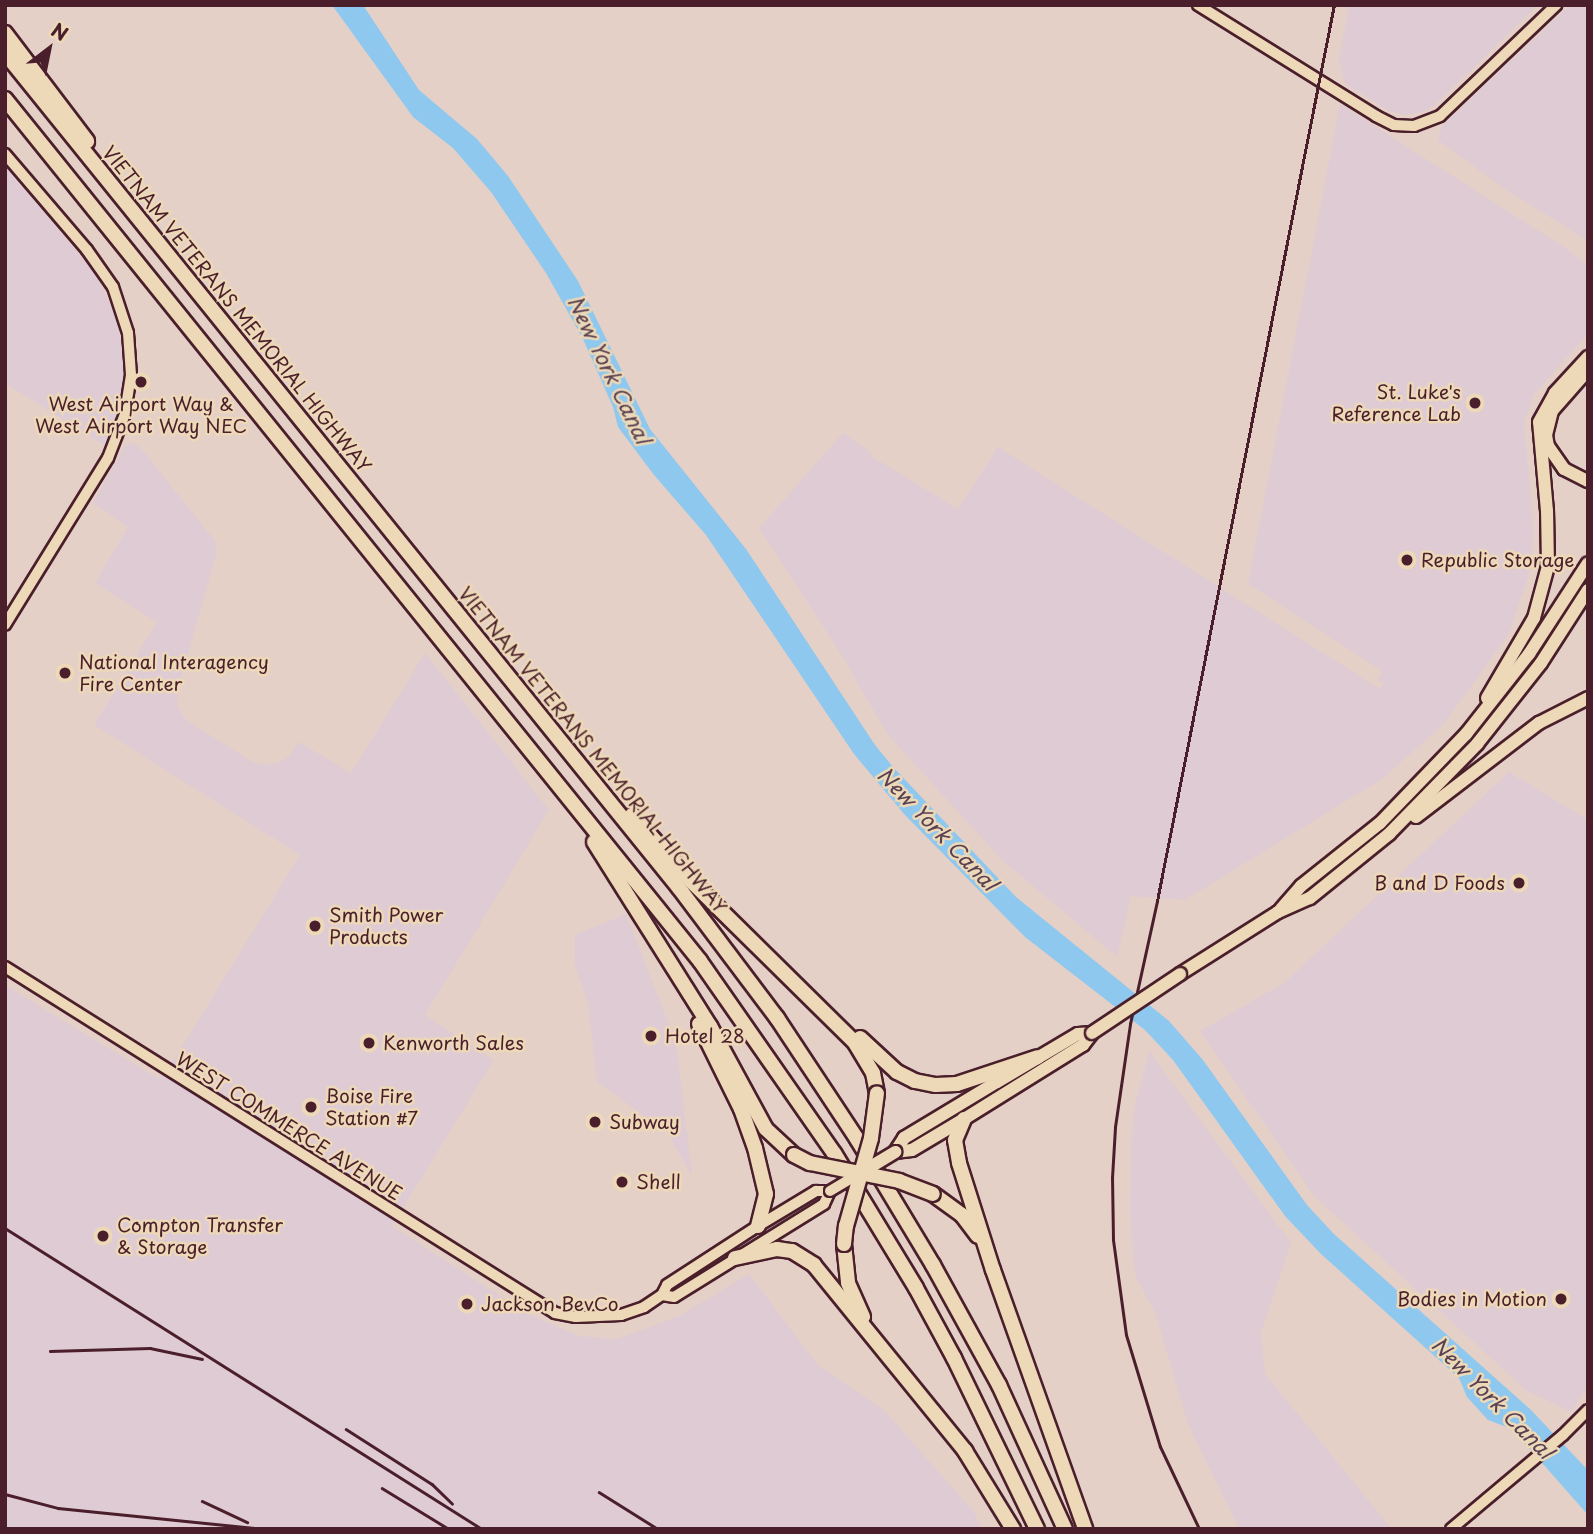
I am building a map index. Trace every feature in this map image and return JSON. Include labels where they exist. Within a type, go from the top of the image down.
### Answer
[{"type":"highway","points":[[5,33],[60,101],[146,226]]},
{"type":"highway","name":"VIETNAM VETERANS MEMORIAL HIGHWAY","points":[[5,53],[715,933],[817,1078],[899,1207],[1005,1397],[1065,1529]]},
{"type":"highway","points":[[5,99],[700,961],[834,1153],[916,1288],[954,1358],[1037,1529]]},
{"type":"highway","points":[[5,113],[76,187]]},
{"type":"highway","points":[[450,602],[693,883],[897,1072],[915,1081],[936,1085],[957,1083],[1038,1057]]},
{"type":"highway","points":[[484,691],[605,856],[710,1026],[766,1129],[794,1155],[810,1163],[862,1172],[933,1194],[962,1215],[977,1234],[993,1270]]},
{"type":"highway","points":[[669,960],[749,1128],[766,1194],[758,1226]]},
{"type":"highway","points":[[781,967],[864,1054],[873,1073],[877,1109],[846,1226],[844,1266],[853,1299],[890,1360]]},
{"type":"highway","points":[[964,1119],[955,1140],[955,1148],[993,1270],[1085,1529]]},
{"type":"highway","points":[[735,1258],[778,1249],[803,1256],[965,1451],[1013,1529]]},
{"type":"main road","points":[[1466,734],[1534,618],[1548,566],[1547,511],[1539,422],[1555,393],[1588,357]]},
{"type":"main road","points":[[1588,370],[1552,411],[1546,435],[1548,446],[1564,469],[1588,481]]},
{"type":"main road","points":[[1278,912],[1301,886],[1380,823],[1466,734],[1529,654],[1588,563]]},
{"type":"main road","points":[[1389,834],[1477,744],[1541,663],[1588,590]]},
{"type":"main road","points":[[862,1172],[895,1152],[912,1150],[964,1119],[1083,1045],[1092,1033],[1180,974],[1278,912],[1310,898],[1389,834],[1539,723],[1588,698]]},
{"type":"main road","points":[[895,1152],[904,1138],[1038,1057],[1078,1034],[1092,1033]]},
{"type":"street","points":[[1198,5],[1376,116],[1394,125],[1414,127],[1440,116],[1556,5]]},
{"type":"street","points":[[5,155],[87,250],[113,287],[128,333],[130,353],[129,391],[124,414],[108,458],[5,625]]},
{"type":"street","name":"WEST COMMERCE AVENUE","points":[[5,967],[555,1313],[576,1317],[621,1315],[644,1307],[662,1296]]},
{"type":"street","points":[[830,1191],[824,1204],[674,1297],[662,1296],[667,1284],[758,1226],[816,1191],[830,1191],[862,1172]]},
{"type":"street","points":[[1451,1529],[1563,1435],[1588,1410]]},
{"type":"shaded area","points":[[1349,5],[1538,5],[1435,105],[1424,112],[1406,115],[1389,111],[1344,83],[1339,59]]},
{"type":"shaded area","points":[[1570,5],[1588,5],[1588,241],[1503,188],[1438,140],[1441,127]]},
{"type":"shaded area","points":[[1340,104],[1588,265],[1588,334],[1535,393],[1524,423],[1534,533],[1528,578],[1508,635],[1444,724],[1382,779],[1185,900],[1131,896],[1117,957],[1002,860],[887,734],[841,654],[759,528],[843,433],[872,453],[871,456],[958,509],[998,447],[1380,689],[1383,684],[1378,681],[1382,671],[1248,584]]},
{"type":"shaded area","points":[[5,166],[95,273],[117,319],[124,358],[123,386],[117,417],[105,446],[5,383]]},
{"type":"shaded area","points":[[126,444],[140,447],[215,541],[217,552],[177,692],[178,707],[185,719],[251,761],[263,765],[278,763],[288,757],[299,742],[351,773],[425,653],[549,810],[425,1015],[494,1060],[392,1226],[530,1315],[580,1336],[617,1339],[679,1316],[749,1274],[818,1365],[884,1410],[974,1512],[982,1529],[5,1529],[5,985],[159,1079],[175,1058],[300,855],[94,725],[157,622],[95,583],[128,527],[93,503]]},
{"type":"shaded area","points":[[1509,772],[1588,820],[1588,1385],[1571,1412],[1527,1391],[1315,1197],[1200,1031],[1284,983]]},
{"type":"shaded area","points":[[626,914],[676,1042],[692,1176],[667,1132],[597,1082],[588,1003],[575,966],[575,935]]},
{"type":"shaded area","points":[[1149,1051],[1291,1243],[1261,1332],[1265,1374],[1392,1529],[1239,1529],[1188,1424],[1156,1315],[1135,1275],[1130,1216],[1131,1147],[1135,1105]]},
{"type":"water","name":"New York Canal","points":[[332,5],[363,5],[419,90],[477,139],[508,176],[578,281],[650,429],[746,549],[875,745],[893,767],[1016,897],[1169,1021],[1203,1060],[1307,1205],[1334,1234],[1531,1410],[1588,1470],[1588,1515],[1512,1429],[1488,1420],[1467,1397],[1459,1378],[1321,1254],[1285,1216],[1173,1060],[1145,1030],[1025,937],[904,814],[854,754],[706,535],[654,475],[618,427],[613,407],[583,339],[546,273],[491,192],[453,148],[413,117]]},
{"type":"railway","points":[[1199,1529],[1160,1447],[1126,1335],[1113,1240],[1115,1127],[1130,1024],[1157,901],[1334,5]]},
{"type":"railway","points":[[5,1228],[482,1529]]},
{"type":"railway","points":[[50,1351],[150,1348],[202,1359]]},
{"type":"railway","points":[[346,1429],[432,1484],[452,1503]]},
{"type":"railway","points":[[382,1488],[449,1529]]},
{"type":"railway","points":[[599,1492],[658,1529]]},
{"type":"railway","points":[[5,1494],[58,1508],[264,1529]]},
{"type":"railway","points":[[202,1501],[247,1522]]},
{"type":"place","name":"West Airport Way & West Airport Way NEC","points":[[141,382]]},
{"type":"place","name":"St. Luke's Reference Lab","points":[[1475,403]]},
{"type":"place","name":"Republic Storage","points":[[1407,560]]},
{"type":"place","name":"National Interagency Fire Center","points":[[65,673]]},
{"type":"place","name":"B and D Foods","points":[[1519,883]]},
{"type":"place","name":"Smith Power Products","points":[[315,926]]},
{"type":"place","name":"Hotel 28","points":[[651,1036]]},
{"type":"place","name":"Kenworth Sales","points":[[369,1043]]},
{"type":"place","name":"Boise Fire Station #7","points":[[311,1107]]},
{"type":"place","name":"Subway","points":[[595,1122]]},
{"type":"place","name":"Shell","points":[[622,1182]]},
{"type":"place","name":"Compton Transfer & Storage","points":[[103,1236]]},
{"type":"place","name":"Bodies in Motion","points":[[1561,1299]]},
{"type":"place","name":"Jackson BevCo","points":[[467,1304]]}]
